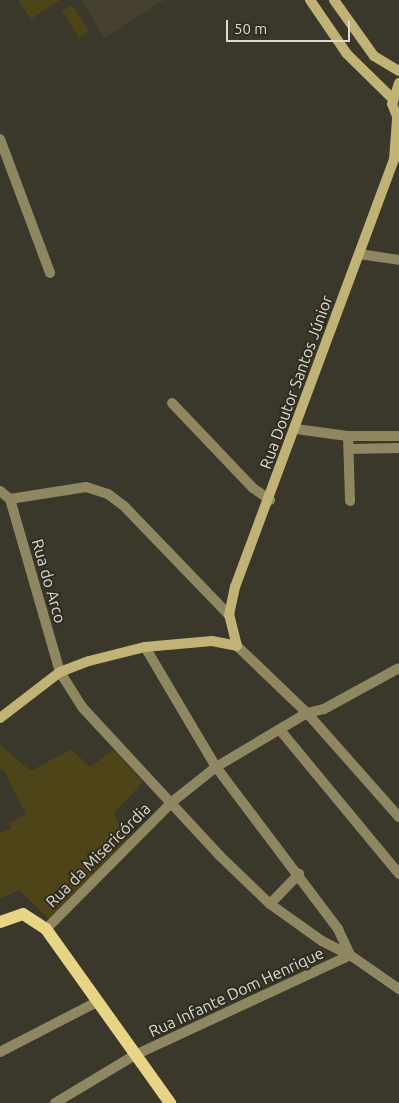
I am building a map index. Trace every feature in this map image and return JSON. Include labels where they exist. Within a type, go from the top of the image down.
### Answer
[{"type":"main road","points":[[0,922],[23,914],[46,929],[170,1103]]},
{"type":"street","points":[[310,0],[351,59],[392,98],[399,84]]},
{"type":"street","points":[[334,0],[374,56],[399,72]]},
{"type":"street","name":"Rua Doutor Santos Júnior","points":[[229,615],[235,586],[270,500],[358,254],[396,157],[398,120],[392,98]]},
{"type":"street","points":[[0,139],[50,273]]},
{"type":"street","points":[[358,254],[399,260]]},
{"type":"street","points":[[172,403],[253,488],[270,500]]},
{"type":"street","points":[[296,429],[348,436],[399,436]]},
{"type":"street","points":[[348,436],[350,501]]},
{"type":"street","points":[[348,449],[399,448]]},
{"type":"street","points":[[0,492],[10,499],[86,487],[108,494],[124,506],[229,615],[237,646]]},
{"type":"street","name":"Rua do Arco","points":[[10,499],[60,672],[82,707],[270,904],[322,941],[350,955],[399,989]]},
{"type":"street","points":[[0,718],[60,672],[145,647],[212,640],[237,646],[307,714],[399,817]]},
{"type":"street","points":[[145,647],[216,767],[299,874],[338,929],[350,955]]},
{"type":"street","name":"Rua da Misericórdia","points":[[46,929],[172,802],[216,767],[307,714],[324,710],[399,668]]},
{"type":"street","points":[[280,730],[399,874]]},
{"type":"street","points":[[270,904],[299,874]]},
{"type":"street","name":"Rua Infante Dom Henrique","points":[[55,1103],[135,1055],[350,955]]},
{"type":"street","points":[[0,1052],[98,1002]]},
{"type":"shaded area","points":[[18,0],[60,0],[31,19]]},
{"type":"shaded area","points":[[82,0],[164,0],[104,38]]},
{"type":"shaded area","points":[[72,5],[89,31],[79,38],[62,11]]},
{"type":"shaded area","points":[[0,745],[31,771],[71,749],[90,767],[113,750],[143,782],[113,814],[131,837],[50,920],[19,890],[0,899],[0,833],[11,828],[9,823],[26,814],[3,769],[0,770]]}]
